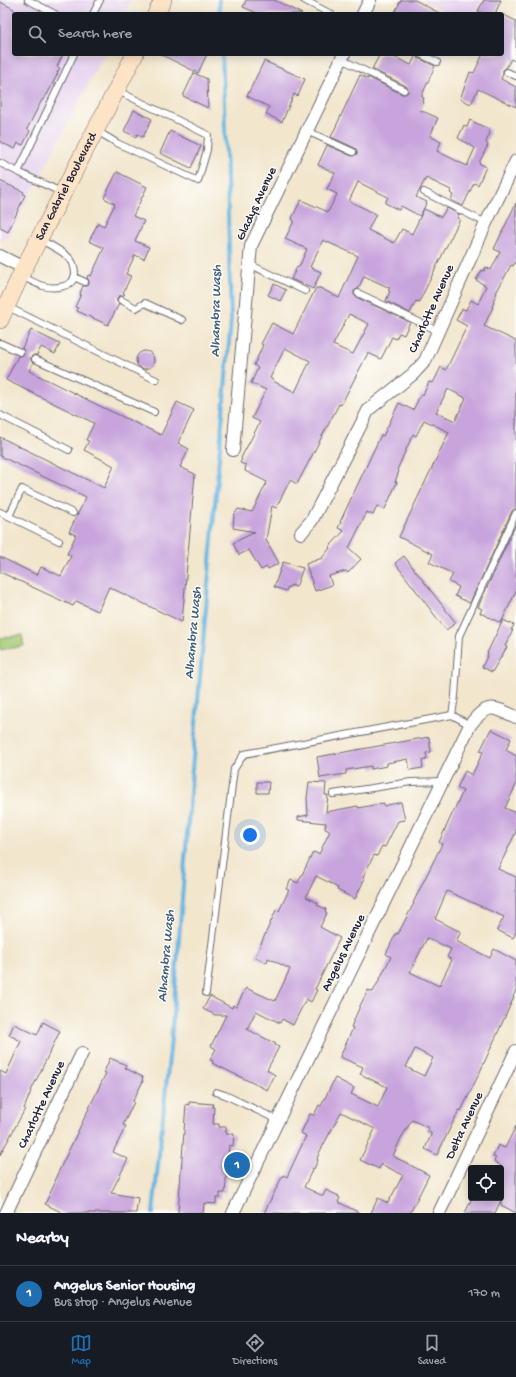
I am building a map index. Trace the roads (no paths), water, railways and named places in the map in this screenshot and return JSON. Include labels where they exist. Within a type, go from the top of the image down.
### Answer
[{"type":"main road","points":[[157,12],[163,0]]},
{"type":"main road","name":"San Gabriel Boulevard","points":[[3,313],[22,272],[133,56]]},
{"type":"street","points":[[364,12],[370,0]]},
{"type":"street","name":"Gladys Avenue","points":[[234,450],[251,246],[343,57]]},
{"type":"street","name":"Charlotte Avenue","points":[[301,533],[312,520],[369,409],[417,370],[424,361],[486,223],[516,161]]},
{"type":"street","points":[[0,256],[22,272]]},
{"type":"street","name":"Angelus Avenue","points":[[232,1213],[470,725],[478,714],[485,709],[492,708],[501,710],[516,717]]},
{"type":"street","name":"Delta Avenue","points":[[439,1213],[516,1051]]},
{"type":"street","name":"Charlotte Avenue","points":[[6,1213],[82,1053]]},
{"type":"lane","points":[[28,0],[51,12]]},
{"type":"lane","points":[[94,12],[100,0]]},
{"type":"lane","points":[[304,0],[327,12]]},
{"type":"lane","points":[[18,172],[73,56]]},
{"type":"lane","points":[[424,56],[437,62]]},
{"type":"lane","points":[[343,57],[404,90]]},
{"type":"lane","points":[[507,72],[516,76]]},
{"type":"lane","points":[[96,130],[117,142],[198,181],[208,150],[208,135],[116,90]]},
{"type":"lane","points":[[307,131],[354,152]]},
{"type":"lane","points":[[0,163],[63,193]]},
{"type":"lane","points":[[424,192],[486,223]]},
{"type":"lane","points":[[22,272],[44,286],[50,288],[66,286],[72,281],[74,277],[73,262],[66,255],[39,239]]},
{"type":"lane","points":[[249,264],[305,292]]},
{"type":"lane","points":[[74,277],[85,282]]},
{"type":"lane","points":[[358,293],[438,331]]},
{"type":"lane","points":[[121,300],[136,308],[145,303],[182,320]]},
{"type":"lane","points":[[3,313],[156,380]]},
{"type":"lane","points":[[0,343],[20,352]]},
{"type":"lane","points":[[35,359],[154,412]]},
{"type":"lane","points":[[0,415],[69,450]]},
{"type":"lane","points":[[9,516],[22,489],[73,513]]},
{"type":"lane","points":[[0,512],[58,541]]},
{"type":"lane","points":[[452,716],[455,696],[459,636],[516,512]]},
{"type":"lane","points":[[206,993],[234,769],[244,754],[452,716],[470,725]]},
{"type":"lane","points":[[333,794],[411,782],[443,781]]},
{"type":"lane","points":[[216,1092],[278,1120]]},
{"type":"waterway","name":"Alhambra Wash","points":[[219,0],[220,12]]},
{"type":"waterway","name":"Alhambra Wash","points":[[153,1213],[172,1029],[192,769],[231,320],[222,56]]},
{"type":"place","name":"Angelus Senior Housing","points":[[237,1165]]}]
